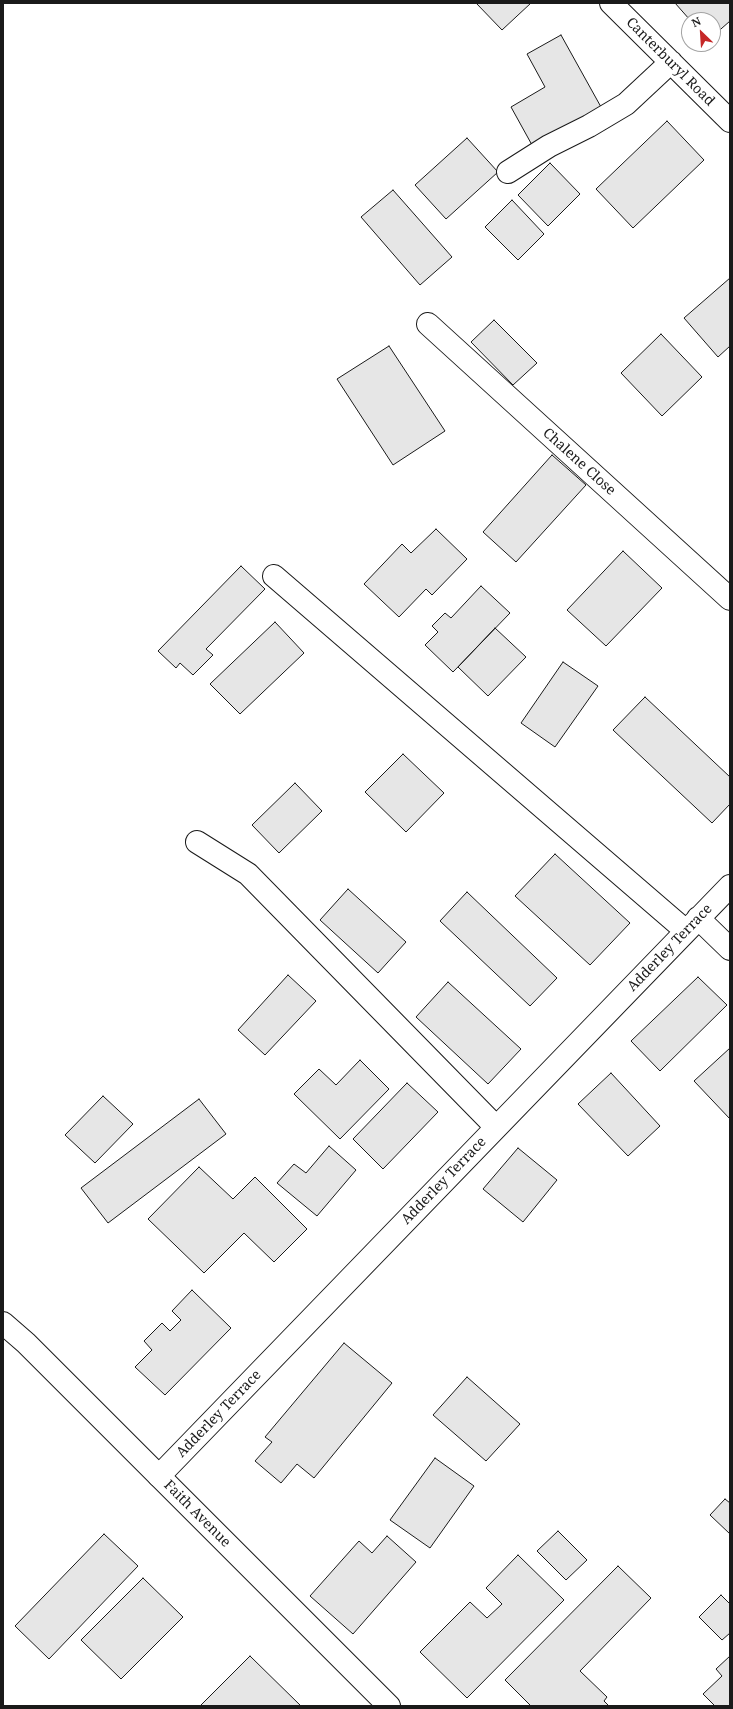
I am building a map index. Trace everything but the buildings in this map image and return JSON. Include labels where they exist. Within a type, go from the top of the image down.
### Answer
[{"type":"street","name":"Canterburyl Road","points":[[611,3],[730,121]]},
{"type":"street","points":[[508,172],[549,146],[589,126],[626,104],[671,62]]},
{"type":"street","name":"Chalene Close","points":[[428,324],[730,599]]},
{"type":"street","points":[[274,576],[692,925],[730,949]]},
{"type":"street","points":[[197,842],[248,874],[496,1128]]},
{"type":"street","name":"Adderley Terrace","points":[[158,1476],[730,886]]},
{"type":"street","name":"Faith Avenue","points":[[3,1323],[26,1343],[389,1706]]}]
